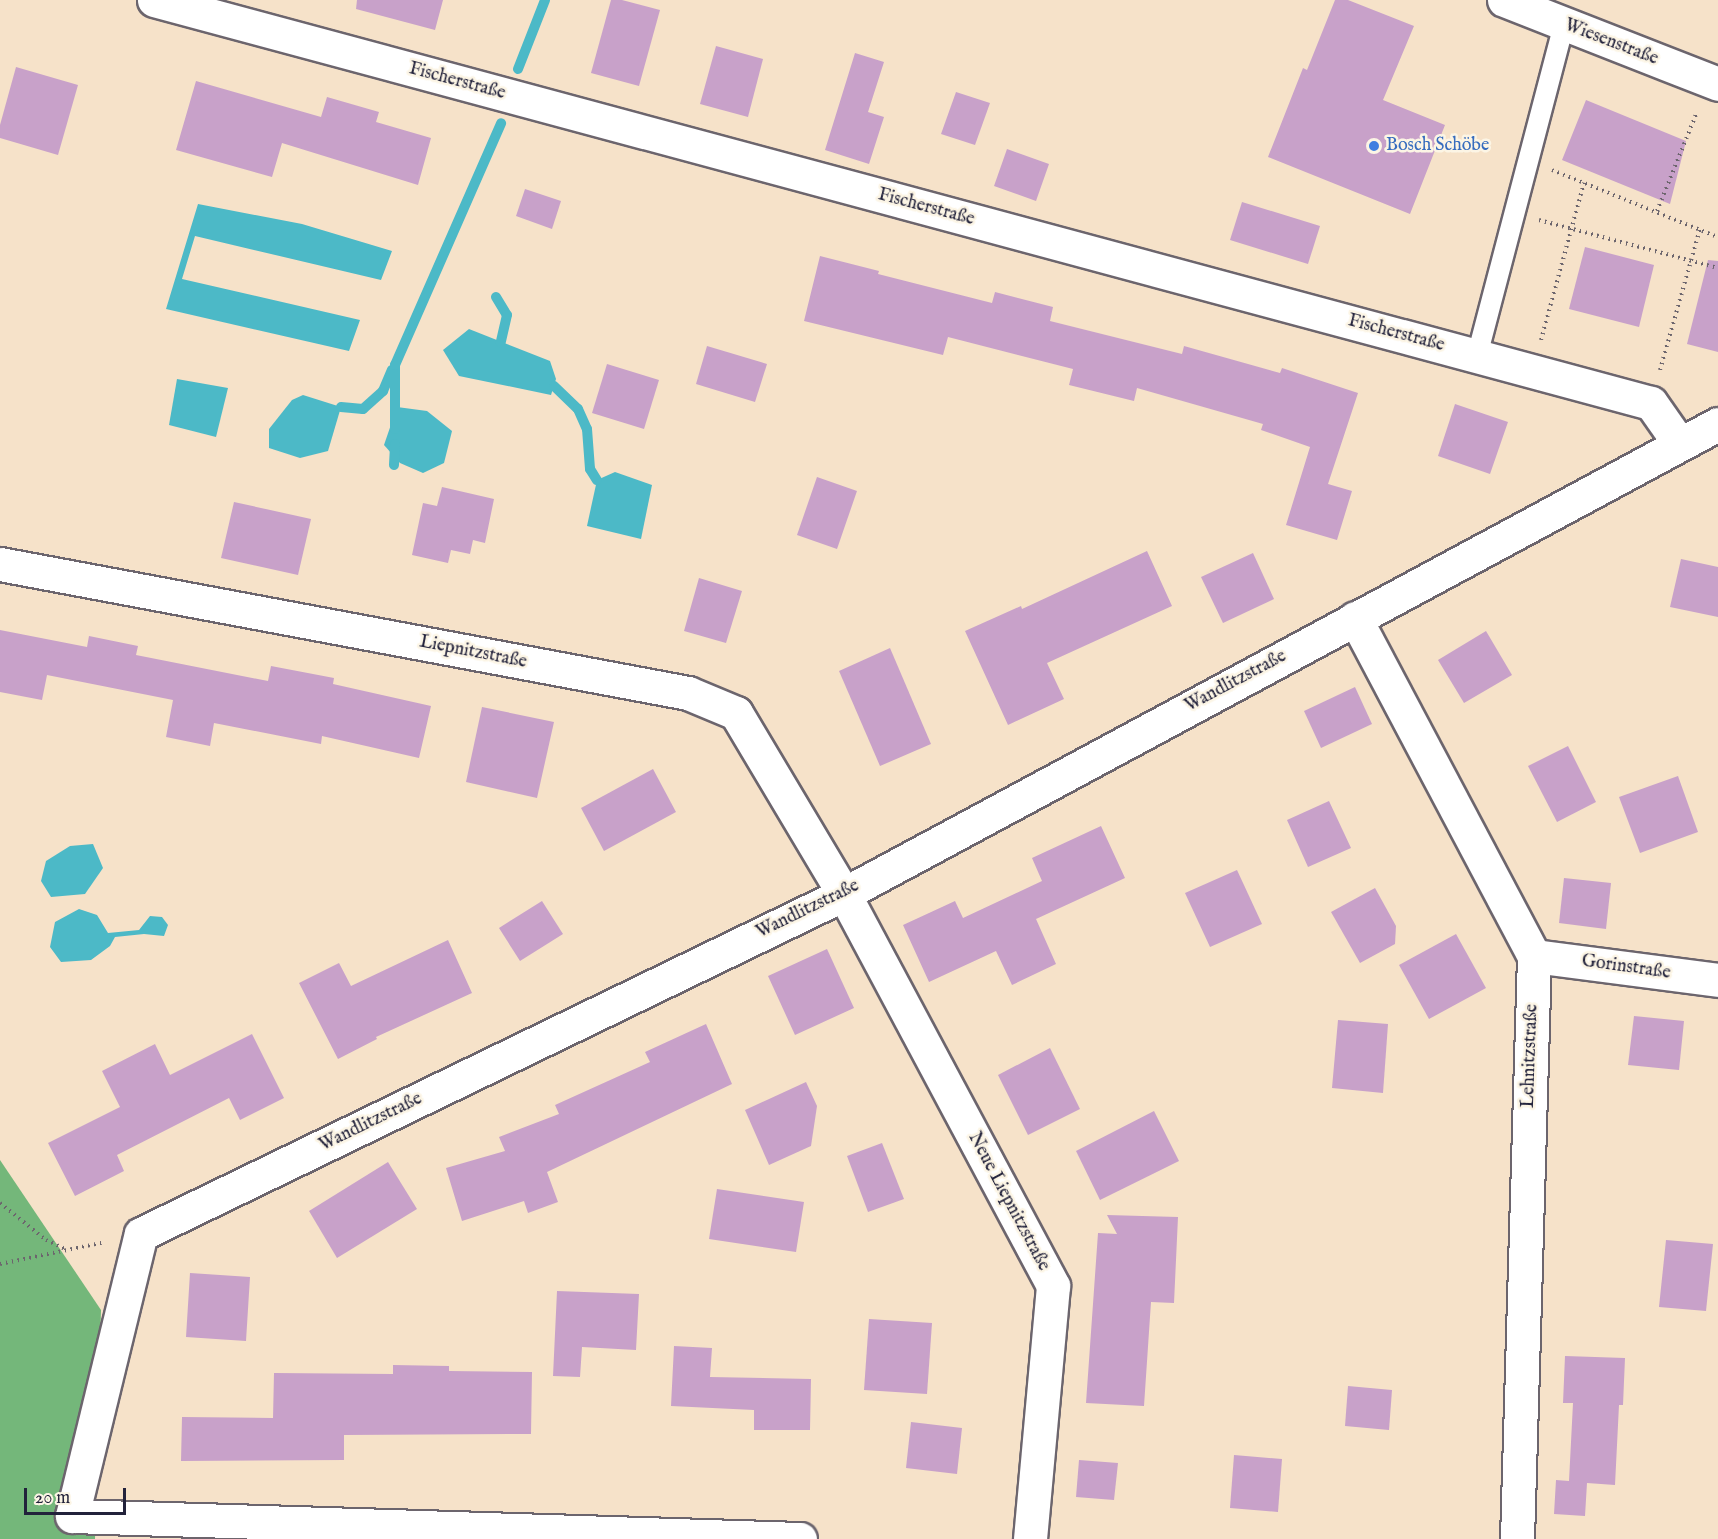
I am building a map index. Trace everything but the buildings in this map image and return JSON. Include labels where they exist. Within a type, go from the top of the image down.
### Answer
[{"type":"street","name":"Fischerstraße","points":[[154,0],[1651,403]]},
{"type":"street","name":"Wiesenstraße","points":[[1504,0],[1714,83]]},
{"type":"street","points":[[1651,403],[1679,443]]},
{"type":"street","name":"Wandlitzstraße","points":[[800,1539],[72,1516],[141,1234],[844,894],[1718,424]]},
{"type":"street","name":"Liepnitzstraße","points":[[0,564],[688,693],[736,713],[844,894]]},
{"type":"street","name":"Lehnitzstraße","points":[[1355,618],[1534,956],[1517,1539]]},
{"type":"street","name":"Neue Liepnitzstraße","points":[[844,894],[1053,1286],[1030,1539]]},
{"type":"street","name":"Gorinstraße","points":[[1534,956],[1718,980]]},
{"type":"lane","points":[[1477,356],[1564,24]]},
{"type":"path","points":[[1657,211],[1714,83]]},
{"type":"path","points":[[1529,160],[1718,237]]},
{"type":"path","points":[[1532,372],[1584,183]]},
{"type":"path","points":[[1515,214],[1718,268]]},
{"type":"path","points":[[1651,403],[1700,229]]},
{"type":"path","points":[[0,1203],[46,1240],[67,1250],[0,1264]]},
{"type":"green space","points":[[0,1160],[101,1310],[95,1539],[0,1539]]},
{"type":"water","points":[[198,204],[302,224],[392,251],[381,280],[195,236],[182,279],[360,320],[349,351],[166,309]]},
{"type":"water","points":[[469,329],[550,361],[556,379],[551,395],[459,376],[443,350]]},
{"type":"water","points":[[177,379],[228,388],[216,437],[169,425]]},
{"type":"water","points":[[303,395],[341,407],[328,451],[300,458],[269,448],[269,429],[292,400]]},
{"type":"water","points":[[397,407],[427,411],[452,431],[444,463],[423,473],[400,463],[384,445]]},
{"type":"water","points":[[615,472],[652,485],[641,539],[587,526],[597,480]]},
{"type":"water","points":[[93,844],[103,868],[85,894],[51,897],[41,881],[46,861],[70,846]]},
{"type":"water","points":[[79,909],[97,915],[108,933],[139,930],[150,916],[162,917],[168,925],[164,936],[144,934],[115,937],[110,946],[91,960],[61,962],[50,947],[55,922]]},
{"type":"waterway","points":[[518,69],[545,0]]},
{"type":"waterway","points":[[395,429],[395,365],[501,123]]},
{"type":"waterway","points":[[496,297],[507,315],[501,342]]},
{"type":"waterway","points":[[341,407],[363,409],[383,391],[392,370]]},
{"type":"waterway","points":[[554,386],[578,409],[587,429],[590,469],[597,480]]},
{"type":"waterway","points":[[394,465],[395,444]]},
{"type":"place","name":"Bosch Schöbe","points":[[1374,146]]}]
